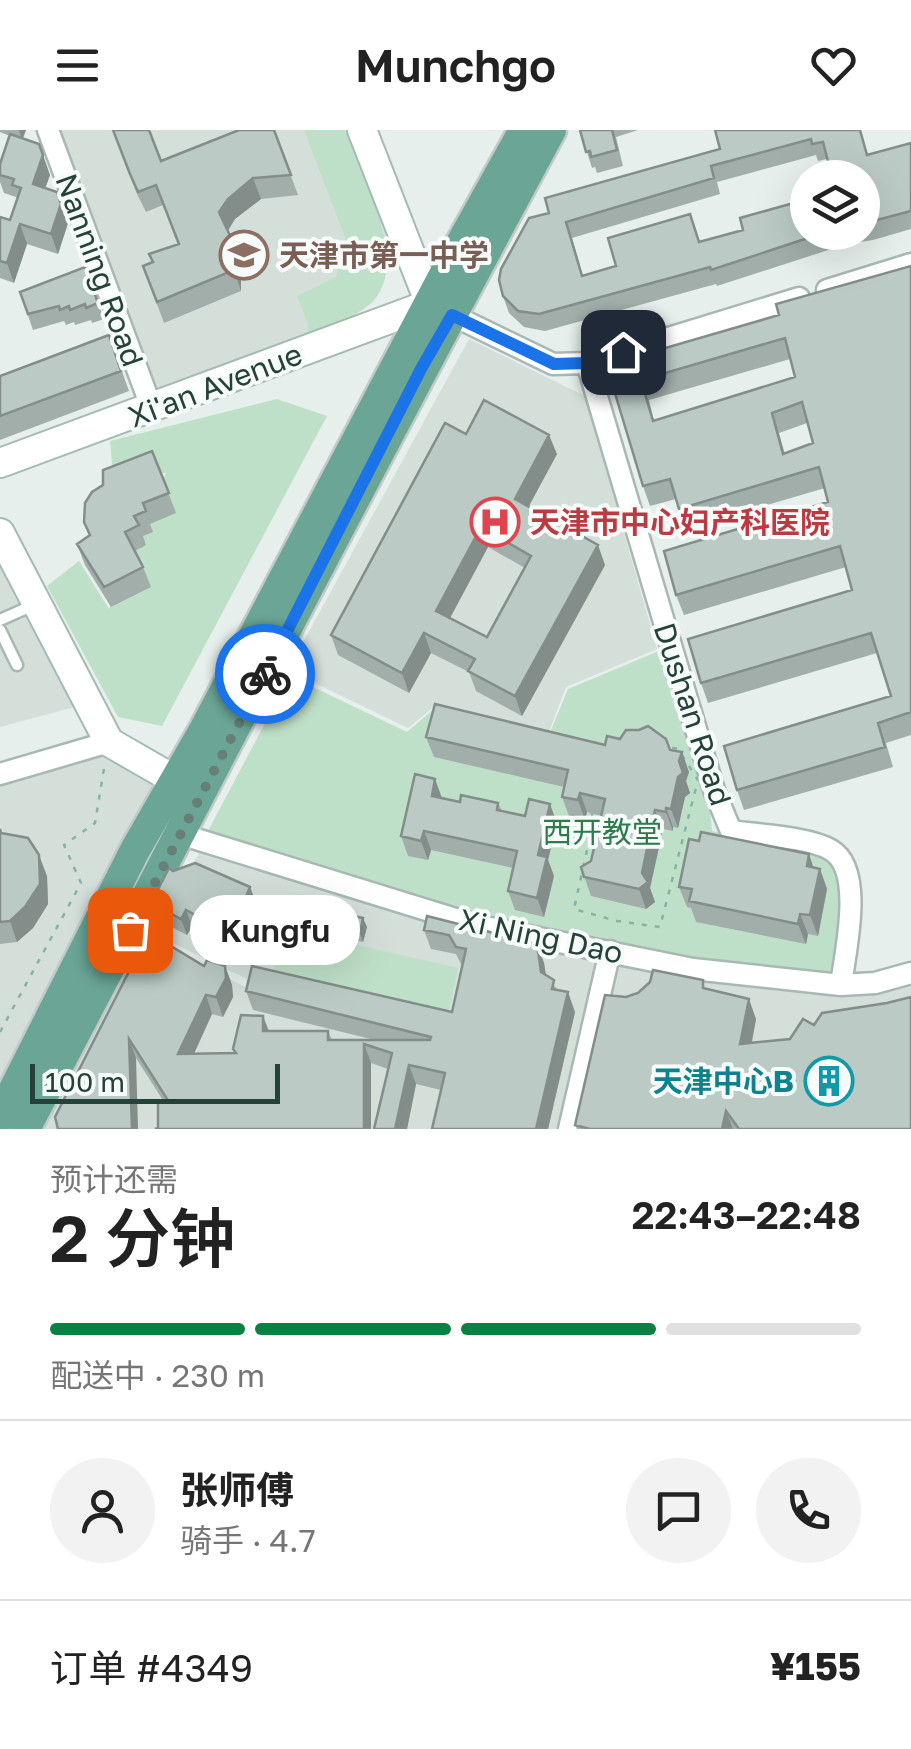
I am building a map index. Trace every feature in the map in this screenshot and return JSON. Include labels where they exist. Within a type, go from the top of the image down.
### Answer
[{"type":"main road","points":[[25,1129],[180,834],[439,304],[455,254],[524,130]]},
{"type":"main road","points":[[0,1117],[135,850],[439,304],[551,130]]},
{"type":"street","name":"Nanning Road","points":[[48,130],[152,409]]},
{"type":"street","points":[[362,130],[439,304],[554,364],[587,363],[911,264]]},
{"type":"street","points":[[372,326],[402,294],[411,242],[375,130]]},
{"type":"street","points":[[411,242],[430,258],[439,260],[455,254]]},
{"type":"street","name":"Xi'an Avenue","points":[[0,464],[439,304]]},
{"type":"street","name":"Dushan Road","points":[[587,363],[714,790],[732,831],[831,850],[844,862],[851,892],[841,985]]},
{"type":"street","points":[[0,533],[109,742],[175,780],[180,834]]},
{"type":"street","points":[[0,774],[109,742]]},
{"type":"street","name":"Xi Ning Dao","points":[[180,834],[475,926],[693,969],[841,985],[911,973]]},
{"type":"street","points":[[569,1129],[610,951]]},
{"type":"lane","points":[[0,620],[37,604]]},
{"type":"lane","points":[[0,630],[17,664]]},
{"type":"path","points":[[634,740],[678,749],[698,780],[660,926],[616,921],[574,909],[593,823],[591,806],[604,755],[634,740]]},
{"type":"path","points":[[0,1032],[81,883],[64,845],[95,823],[109,742]]},
{"type":"shaded area","name":"天津市第一中学","points":[[56,130],[345,130],[386,236],[386,274],[373,302],[308,336],[155,393]]},
{"type":"shaded area","name":"天津市中心妇产科医院","points":[[469,339],[585,396],[657,649],[566,687],[549,732],[435,706],[408,728],[288,670]]},
{"type":"shaded area","points":[[0,566],[78,706],[0,727]]},
{"type":"shaded area","points":[[103,739],[193,794],[125,922],[245,987],[247,979],[150,932],[200,852],[469,930],[719,984],[836,995],[911,982],[911,1129],[0,1129],[0,771]]},
{"type":"green space","points":[[304,130],[345,130],[380,219],[386,267],[382,288],[370,304],[308,336],[308,324],[297,296],[336,277],[346,240]]},
{"type":"green space","points":[[277,399],[327,416],[162,726],[118,717],[47,586],[79,561],[109,609],[166,473],[113,474],[110,441]]},
{"type":"green space","name":"西开教堂","points":[[659,651],[708,785],[712,831],[830,854],[848,893],[836,980],[693,963],[478,920],[208,831],[290,676],[407,732],[434,709],[549,735],[568,689]]},
{"type":"green space","points":[[283,928],[458,968],[447,1018],[272,977]]},
{"type":"building","points":[[113,130],[149,130],[161,161],[239,130],[274,130],[291,175],[253,178],[219,212],[233,242],[234,270],[157,302],[143,266],[153,262],[149,254],[179,244],[156,185],[138,192]]},
{"type":"building","points":[[580,130],[612,130],[617,150],[591,157]]},
{"type":"building","points":[[715,130],[860,130],[867,155],[911,143],[911,211],[880,219],[880,160],[828,160],[823,142],[812,144],[811,139],[711,166],[714,178],[566,222],[582,276],[616,266],[608,238],[690,214],[699,242],[743,230],[740,218],[790,204],[790,244],[711,270],[710,267],[539,314],[518,311],[503,296],[501,269],[529,218],[549,213],[545,198],[720,149]]},
{"type":"building","points":[[10,134],[39,144],[43,155],[33,184],[57,192],[61,204],[51,234],[20,224],[7,263],[0,261],[0,217],[10,220],[21,188],[12,185],[14,179],[0,175]]},
{"type":"building","points":[[911,266],[911,712],[878,723],[885,747],[737,790],[724,746],[891,696],[871,633],[701,683],[688,639],[852,590],[840,546],[676,595],[664,551],[828,502],[819,467],[679,509],[670,479],[643,486],[611,380],[638,372],[634,357],[779,315],[776,304]],"holes":[[[785,338],[795,377],[653,421],[641,380]],[[802,402],[813,443],[783,454],[772,413]]]},
{"type":"building","points":[[85,267],[98,303],[70,310],[69,306],[60,310],[59,306],[28,314],[20,292]]},
{"type":"building","points":[[109,335],[121,371],[0,416],[0,376]]},
{"type":"building","points":[[484,400],[549,435],[515,499],[598,545],[515,696],[468,671],[475,659],[424,633],[402,673],[331,635],[445,423],[466,434]],"holes":[[[481,527],[531,556],[487,637],[436,611]]]},
{"type":"building","points":[[152,451],[169,493],[143,503],[146,511],[134,516],[139,525],[125,532],[143,567],[104,587],[77,544],[90,535],[84,522],[85,503],[103,485],[103,470]]},
{"type":"building","points":[[435,704],[605,745],[607,736],[620,739],[626,730],[648,726],[666,739],[670,750],[682,752],[679,761],[683,773],[678,777],[671,809],[655,810],[642,873],[648,882],[639,889],[584,877],[581,867],[591,861],[605,799],[580,793],[578,800],[562,797],[568,770],[426,737]]},
{"type":"building","points":[[415,774],[435,779],[432,796],[460,802],[461,795],[498,803],[497,810],[525,816],[529,799],[550,804],[538,855],[547,857],[537,898],[508,891],[517,851],[424,831],[421,841],[401,836]]},
{"type":"building","points":[[0,829],[1,833],[28,838],[39,855],[40,884],[25,907],[10,921],[0,922]]},
{"type":"building","points":[[701,832],[809,854],[807,866],[820,869],[810,915],[800,914],[798,924],[689,901],[692,889],[679,887],[689,839],[699,841]]},
{"type":"building","points":[[195,863],[250,887],[240,911],[215,900],[209,914],[199,917],[186,910],[181,919],[151,903],[169,868],[173,871]]},
{"type":"building","points":[[276,899],[363,918],[360,933],[286,917]]},
{"type":"building","points":[[427,916],[537,944],[541,972],[554,980],[552,989],[568,992],[536,1129],[432,1129],[445,1073],[409,1065],[395,1129],[374,1129],[392,1053],[364,1044],[364,1129],[155,1129],[158,1102],[169,1102],[129,1039],[132,1129],[58,1129],[55,1117],[146,938],[156,943],[159,939],[204,966],[207,960],[225,966],[226,978],[216,997],[206,995],[178,1054],[236,1053],[233,1049],[241,1015],[263,1016],[263,1031],[328,1031],[328,1040],[430,1040],[431,1037],[246,991],[252,966],[452,1012],[466,949],[456,947],[449,935],[424,930]]},
{"type":"building","points":[[653,970],[703,980],[703,988],[749,999],[740,1044],[790,1039],[803,1019],[814,1025],[822,1013],[911,997],[911,1129],[739,1129],[726,1111],[722,1129],[590,1129],[575,1125],[605,995],[626,997],[638,993],[650,982]]},
{"type":"way so far","points":[[130,930],[265,674]]},
{"type":"place","name":"天津市第一中学","points":[[244,255]]},
{"type":"place","name":"天津市中心妇产科医院","points":[[495,522]]},
{"type":"place","name":"Kungfu","points":[[130,930]]},
{"type":"place","name":"天津中心B","points":[[829,1081]]},
{"type":"route","points":[[265,674],[452,315],[554,364],[587,363],[623,352]]}]
